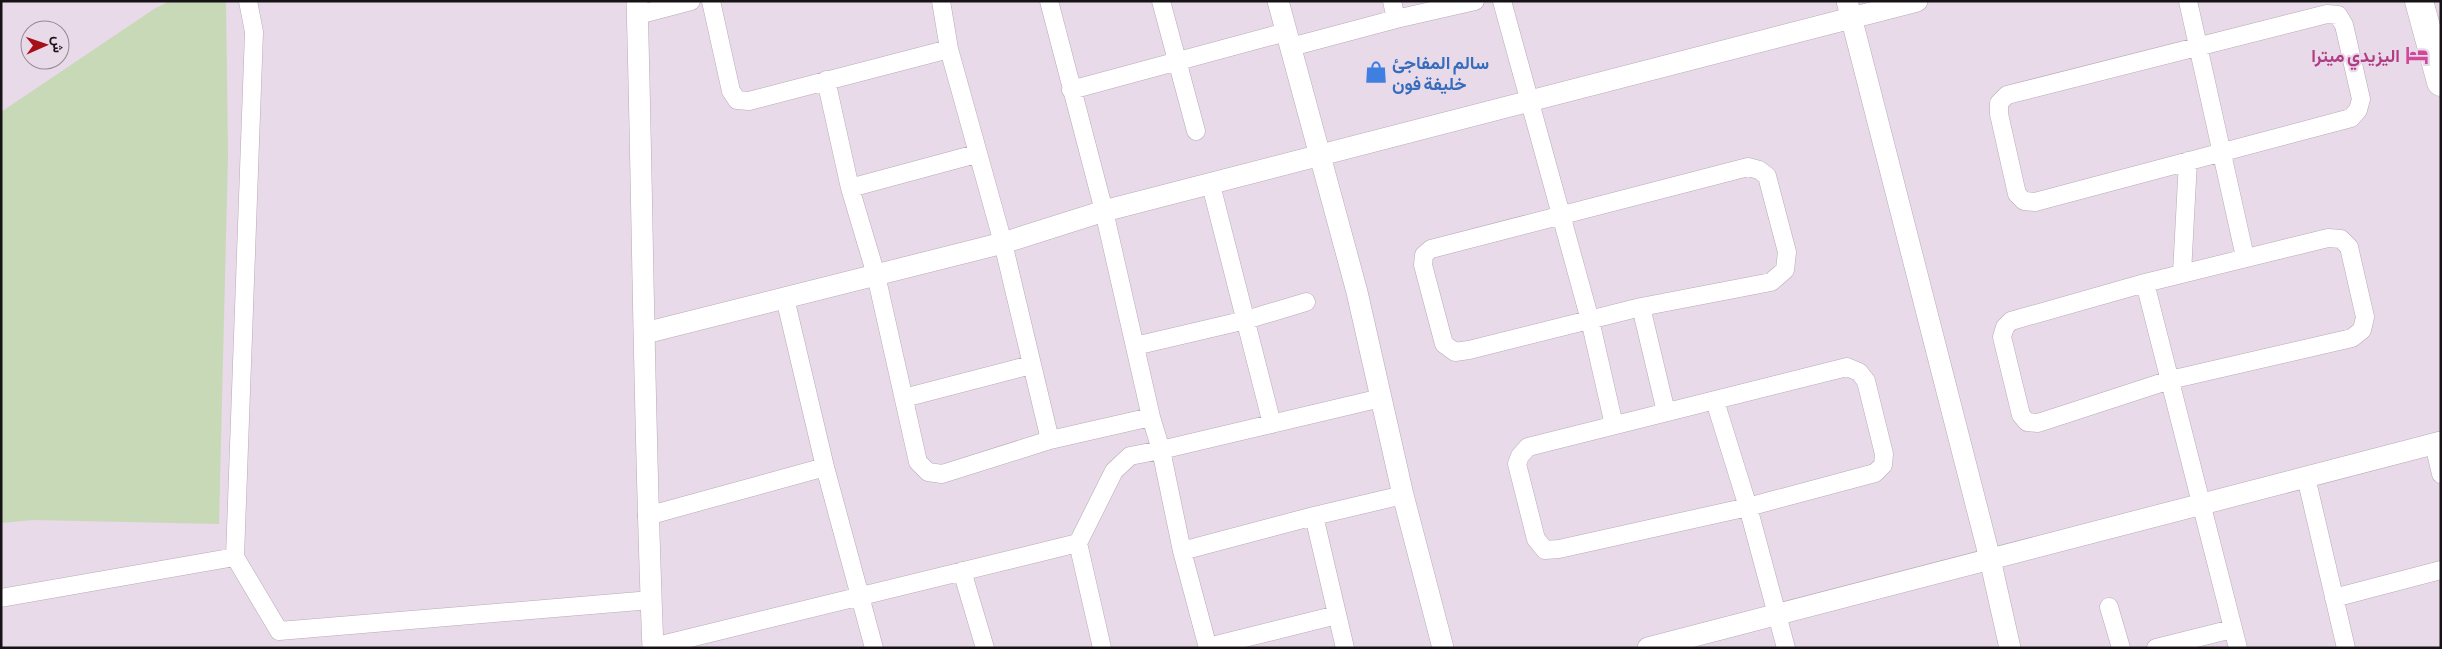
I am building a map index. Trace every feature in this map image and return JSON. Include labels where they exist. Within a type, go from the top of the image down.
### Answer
[{"type":"main road","points":[[2419,1],[2441,82]]},
{"type":"street","points":[[248,1],[254,32],[235,556],[279,631],[651,600]]},
{"type":"street","points":[[691,1],[638,8],[647,516],[653,647],[1078,543]]},
{"type":"street","points":[[711,1],[731,91],[737,100],[749,101],[949,49]]},
{"type":"street","points":[[941,1],[949,49],[976,154],[1003,243],[1050,440]]},
{"type":"street","points":[[1049,1],[1104,211],[1151,417],[1161,450],[1182,551],[1208,647],[1337,615]]},
{"type":"street","points":[[1161,1],[1196,131]]},
{"type":"street","points":[[1278,1],[1322,156],[1357,292],[1404,495],[1443,648]]},
{"type":"street","points":[[1392,1],[1396,18]]},
{"type":"street","points":[[1071,90],[1177,62],[1476,1]]},
{"type":"street","points":[[1502,1],[1528,102],[1562,215],[1590,320],[1614,425]]},
{"type":"street","points":[[645,333],[1003,243],[1104,211],[1528,102],[1850,10],[1917,1]]},
{"type":"street","points":[[2188,1],[2245,257]]},
{"type":"street","points":[[1850,10],[1990,559],[2010,648]]},
{"type":"street","points":[[2327,14],[2338,16],[2344,25],[2361,99],[2358,110],[2351,118],[2035,202],[2024,201],[2017,194],[1999,114],[2000,103],[2007,95],[2197,46],[2327,14]]},
{"type":"street","points":[[826,80],[850,188],[876,275],[918,462],[928,472],[942,474],[1050,440],[1151,417]]},
{"type":"street","points":[[850,188],[976,154]]},
{"type":"street","points":[[2182,273],[2188,161]]},
{"type":"street","points":[[1748,167],[1759,170],[1767,176],[1787,252],[1785,270],[1772,282],[1641,307],[1455,352],[1444,344],[1423,265],[1424,255],[1431,249],[1748,167]]},
{"type":"street","points":[[1211,185],[1272,424]]},
{"type":"street","points":[[2328,238],[2341,239],[2349,247],[2366,316],[2362,330],[2352,338],[2170,380],[2038,423],[2027,422],[2021,415],[2002,337],[2005,327],[2011,321],[2182,273],[2328,238]]},
{"type":"street","points":[[2145,283],[2238,648]]},
{"type":"street","points":[[785,298],[825,467],[862,595],[874,648]]},
{"type":"street","points":[[1135,346],[1246,320],[1306,302]]},
{"type":"street","points":[[1641,307],[1666,412]]},
{"type":"street","points":[[904,398],[1032,365]]},
{"type":"street","points":[[1847,367],[1860,372],[1866,381],[1884,454],[1883,466],[1875,473],[1748,507],[1559,549],[1545,550],[1536,538],[1517,464],[1520,456],[1528,447],[1715,401],[1847,367]]},
{"type":"street","points":[[1102,648],[1078,543],[1114,471],[1130,456],[1381,398]]},
{"type":"street","points":[[1715,401],[1748,507],[1786,648]]},
{"type":"street","points":[[1648,648],[2437,443],[2441,474]]},
{"type":"street","points":[[647,516],[825,467]]},
{"type":"street","points":[[2306,477],[2346,648]]},
{"type":"street","points":[[1182,551],[1314,516],[1404,495]]},
{"type":"street","points":[[1314,516],[1345,648]]},
{"type":"street","points":[[1,598],[235,556]]},
{"type":"street","points":[[2334,598],[2441,570]]},
{"type":"street","points":[[962,571],[985,648]]},
{"type":"street","points":[[2109,607],[2121,648]]},
{"type":"street","points":[[2156,648],[2232,629]]},
{"type":"green space","points":[[170,1],[226,1],[228,155],[219,524],[33,520],[1,523],[1,112],[63,70],[70,70],[70,66],[154,9]]},
{"type":"place","name":"اليزيدي ميترا","points":[[2417,55]]},
{"type":"place","name":"سالم المفاجئ خليفة فون","points":[[1376,72]]}]
